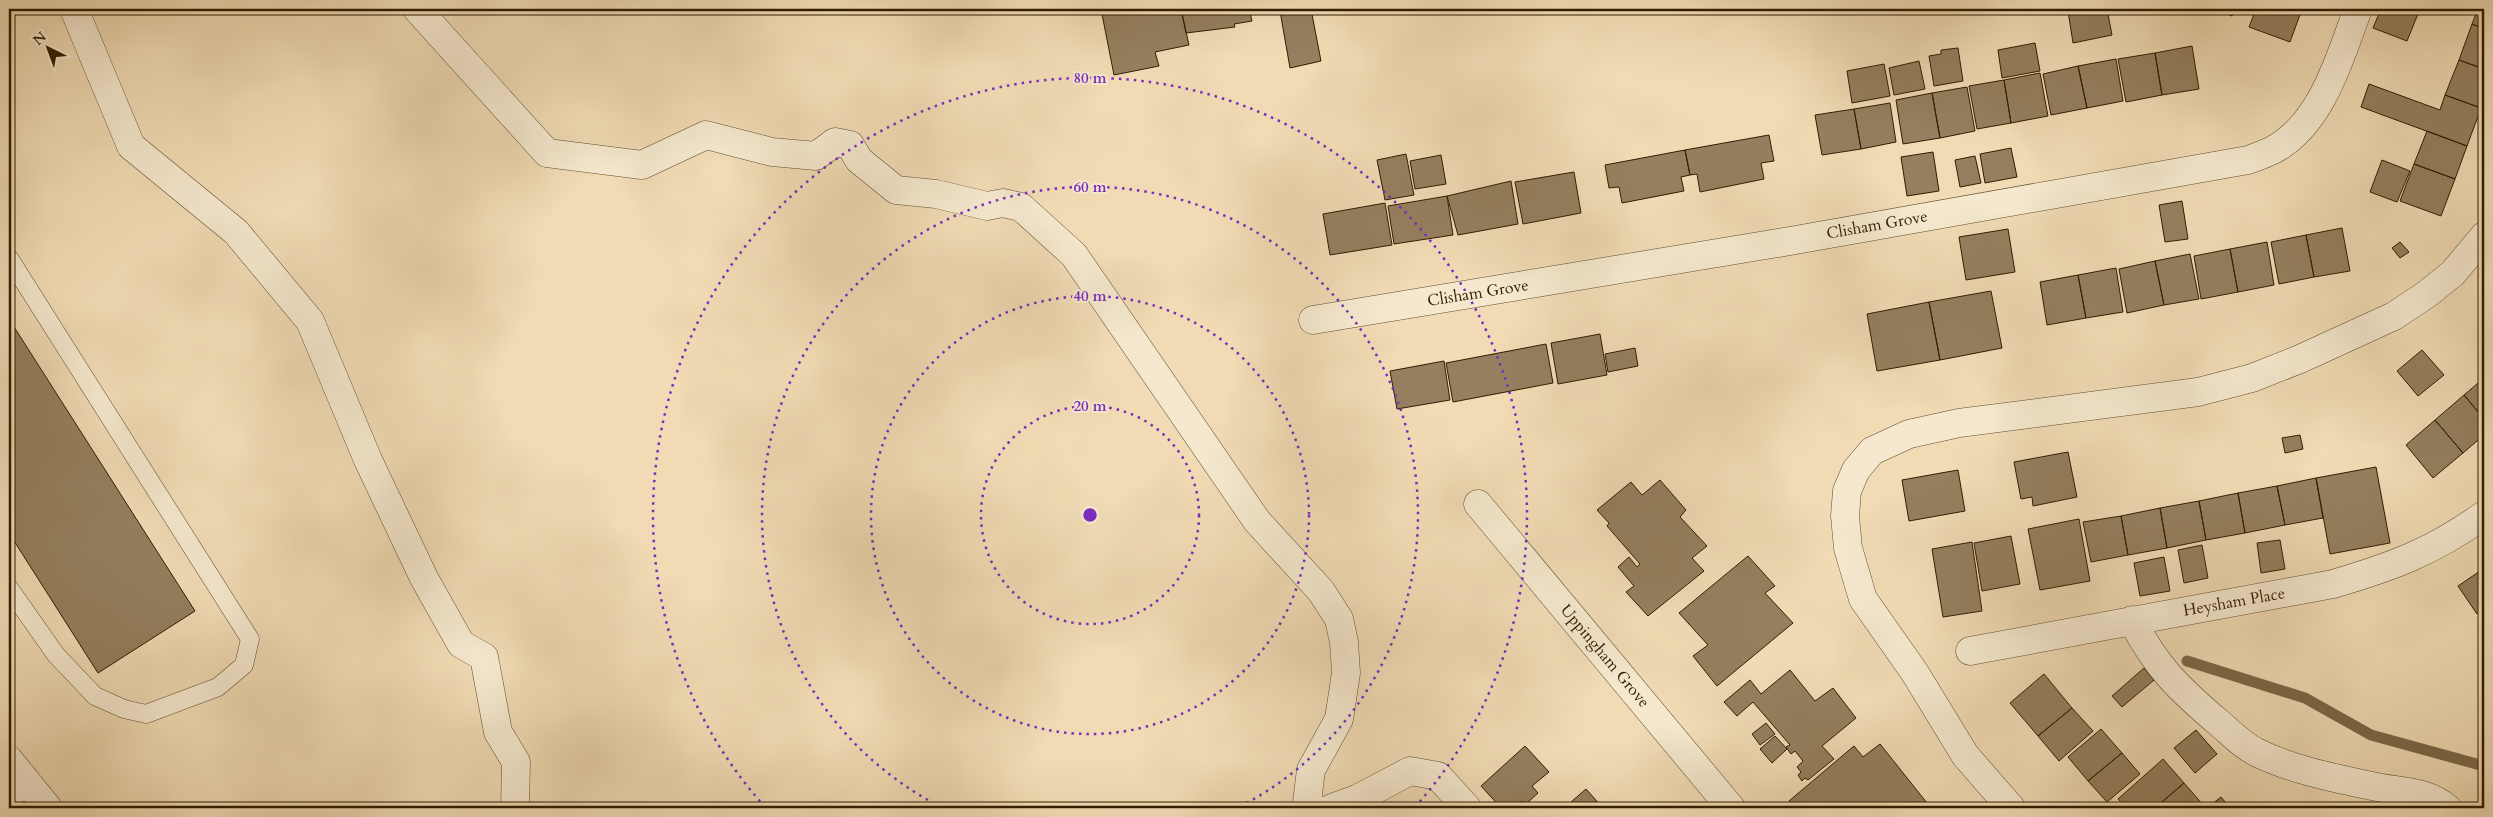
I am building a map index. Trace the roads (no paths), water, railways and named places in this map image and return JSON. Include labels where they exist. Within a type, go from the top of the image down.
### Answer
[{"type":"street","points":[[74,9],[130,146],[236,232],[310,321],[368,460],[424,578],[461,644],[484,656],[498,732],[516,762],[515,808]]},
{"type":"street","points":[[417,9],[547,154],[642,165],[706,135],[772,152],[816,156],[835,142],[850,145],[859,160],[896,190],[936,194],[987,206],[1003,203],[1020,206],[1027,212],[1074,255],[1257,522],[1321,591],[1339,619],[1344,642],[1346,674],[1339,719],[1311,770],[1307,802],[1314,808]]},
{"type":"street","name":"Clisham Grove","points":[[1313,320],[1790,241],[2248,160],[2273,150],[2296,133],[2315,108],[2332,78],[2358,9]]},
{"type":"street","points":[[2011,808],[1965,755],[1915,673],[1863,599],[1848,548],[1845,516],[1847,491],[1856,470],[1872,451],[1909,434],[1959,423],[2198,392],[2252,378],[2300,359],[2394,316],[2427,294],[2453,272],[2484,236]]},
{"type":"street","name":"Uppingham Grove","points":[[1478,504],[1731,808]]},
{"type":"street","name":"Heysham Place","points":[[1970,651],[2333,584],[2388,568],[2450,539],[2484,515]]},
{"type":"street","points":[[2132,620],[2150,653],[2181,691],[2256,753],[2292,766],[2372,786],[2426,795],[2447,808]]},
{"type":"street","points":[[1332,808],[1357,799],[1410,771],[1438,776],[1467,808]]},
{"type":"street","points":[[14,778],[48,808]]},
{"type":"lane","points":[[9,258],[250,639],[244,665],[218,687],[146,714],[124,708],[95,696],[56,655],[9,588]]},
{"type":"waterway","points":[[2187,661],[2305,698],[2371,735],[2484,766]]}]
